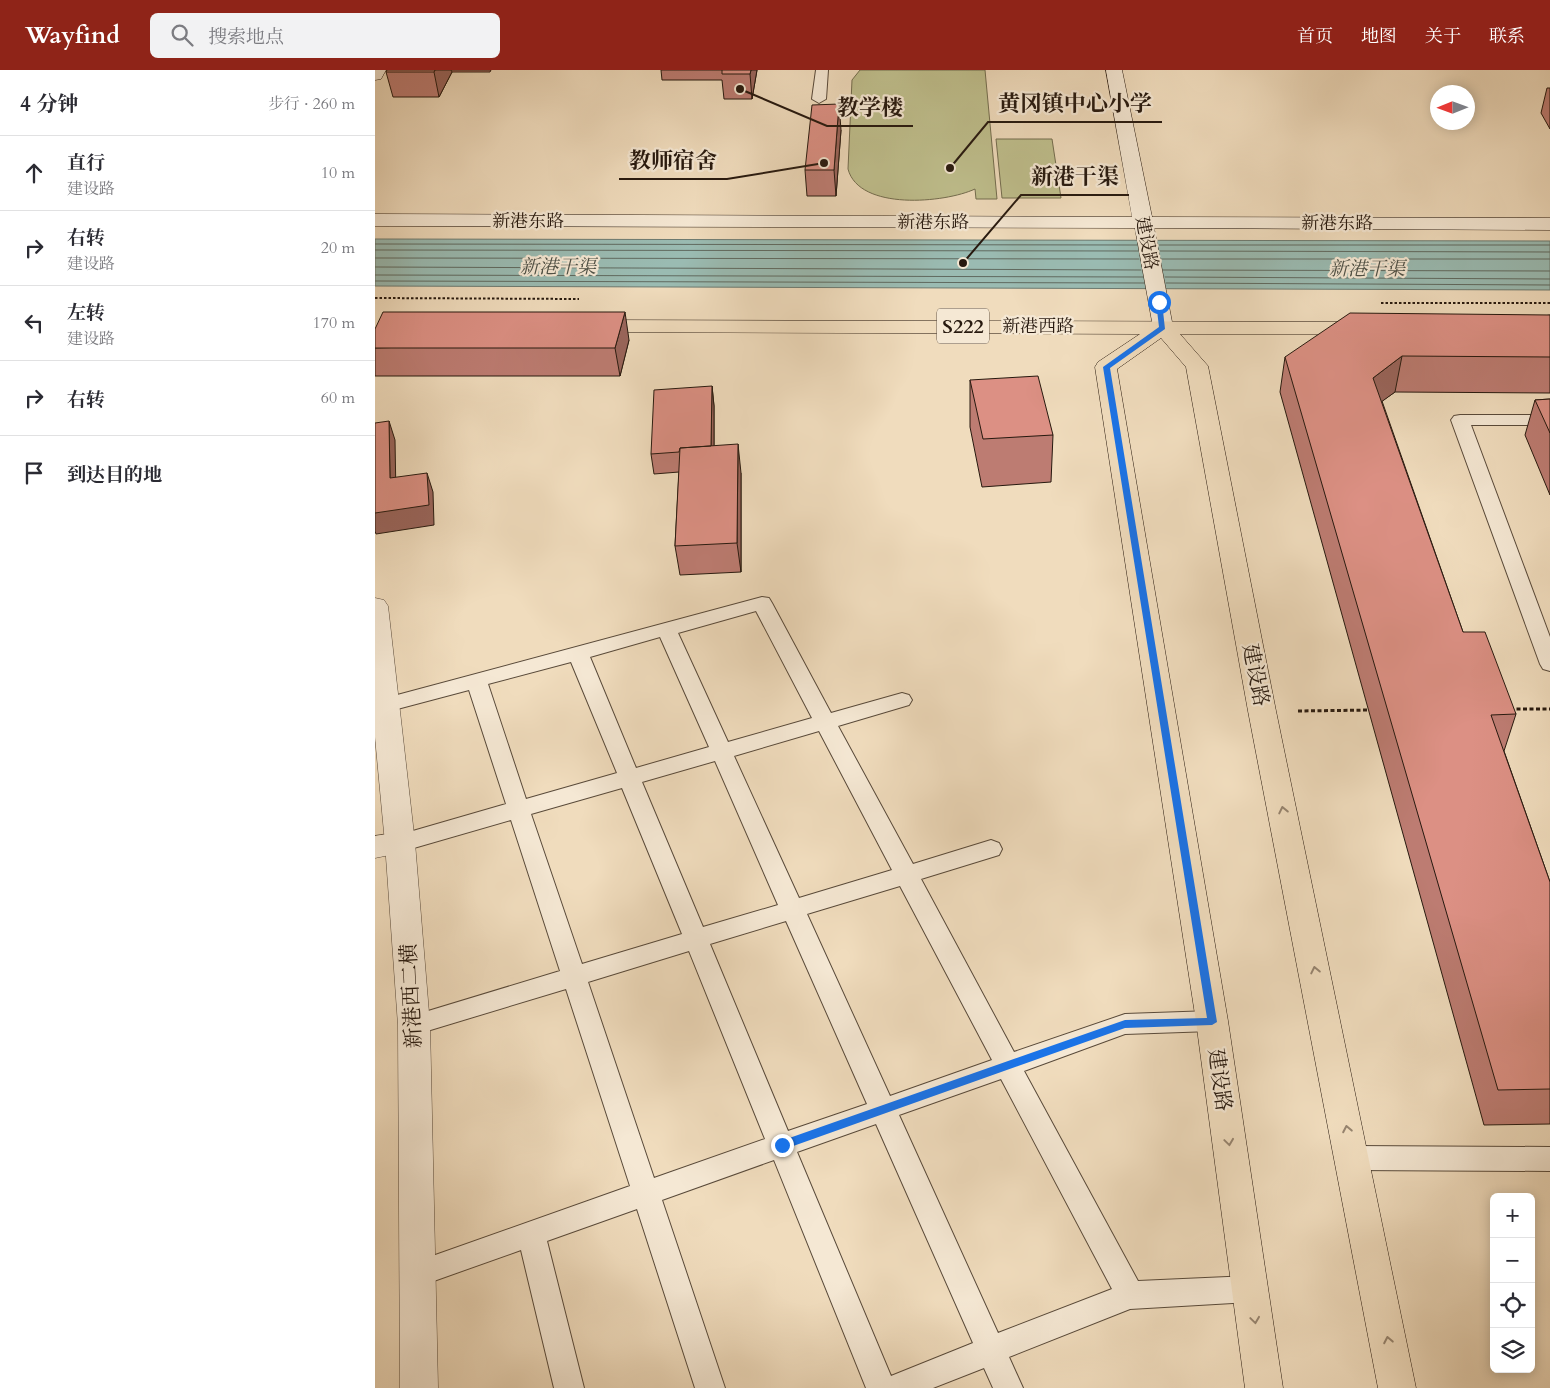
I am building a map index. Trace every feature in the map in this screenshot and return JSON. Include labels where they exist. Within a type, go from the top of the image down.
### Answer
[{"type":"main road","points":[[375,74],[378,70]]},
{"type":"main road","name":"建设路","points":[[1114,70],[1163,327],[1197,366],[1262,712],[1353,1158],[1397,1388]]},
{"type":"main road","name":"新港东路","points":[[375,220],[1550,224]]},
{"type":"main road","name":"新港西路","points":[[565,326],[1381,328]]},
{"type":"main road","name":"建设路","points":[[1163,327],[1106,367],[1212,1022],[1265,1388]]},
{"type":"main road","name":"新港西二横","points":[[375,606],[386,705],[387,845],[414,1025],[419,1388]]},
{"type":"lane","points":[[819,99],[822,70]]},
{"type":"lane","points":[[1550,420],[1460,420],[1550,664]]},
{"type":"lane","points":[[386,705],[762,603],[1130,1295]]},
{"type":"lane","points":[[666,629],[1008,1388]]},
{"type":"lane","points":[[578,653],[881,1388]]},
{"type":"lane","points":[[476,680],[710,1388]]},
{"type":"lane","points":[[387,845],[902,700]]},
{"type":"lane","points":[[414,1025],[991,849]]},
{"type":"lane","points":[[417,1274],[1125,1024],[1212,1022]]},
{"type":"lane","points":[[1353,1158],[1550,1159]]},
{"type":"lane","points":[[531,1233],[569,1388]]},
{"type":"lane","points":[[897,1388],[1130,1295],[1250,1289]]},
{"type":"path","points":[[1500,709],[1550,709]]},
{"type":"path","points":[[1262,712],[1381,710]]},
{"type":"green space","points":[[860,70],[985,70],[997,199],[976,199],[975,189],[944,198],[904,200],[868,192],[855,182],[848,169],[852,80]]},
{"type":"green space","points":[[996,139],[1052,139],[1061,198],[1002,198]]},
{"type":"water","name":"新港干渠","points":[[375,239],[1550,241],[1550,290],[375,286]]},
{"type":"building","points":[[387,70],[435,70],[434,72],[386,72]]},
{"type":"building","points":[[722,70],[751,70],[750,74],[722,74]]},
{"type":"building","points":[[839,104],[834,170],[805,170],[812,105]]},
{"type":"building","points":[[383,312],[625,312],[615,348],[375,348],[375,329]]},
{"type":"building","points":[[1350,313],[1550,315],[1550,357],[1402,356],[1373,378],[1463,632],[1485,632],[1516,714],[1491,715],[1550,882],[1550,1089],[1498,1090],[1285,357]]},
{"type":"building","points":[[1038,376],[1053,435],[983,439],[970,380]]},
{"type":"building","points":[[712,386],[711,446],[680,448],[679,452],[651,454],[654,390]]},
{"type":"building","points":[[1550,399],[1550,433],[1535,400]]},
{"type":"building","points":[[389,421],[390,478],[427,473],[429,505],[375,513],[375,423]]},
{"type":"building","points":[[738,444],[737,543],[675,546],[680,448]]},
{"type":"place","name":"教学楼","points":[[740,89]]},
{"type":"place","name":"教师宿舍","points":[[824,163]]},
{"type":"place","name":"黄冈镇中心小学","points":[[950,168]]},
{"type":"place","name":"新港干渠","points":[[963,263]]},
{"type":"route","points":[[782,1145],[1125,1024],[1212,1022],[1106,367],[1163,327],[1159,302]]}]
